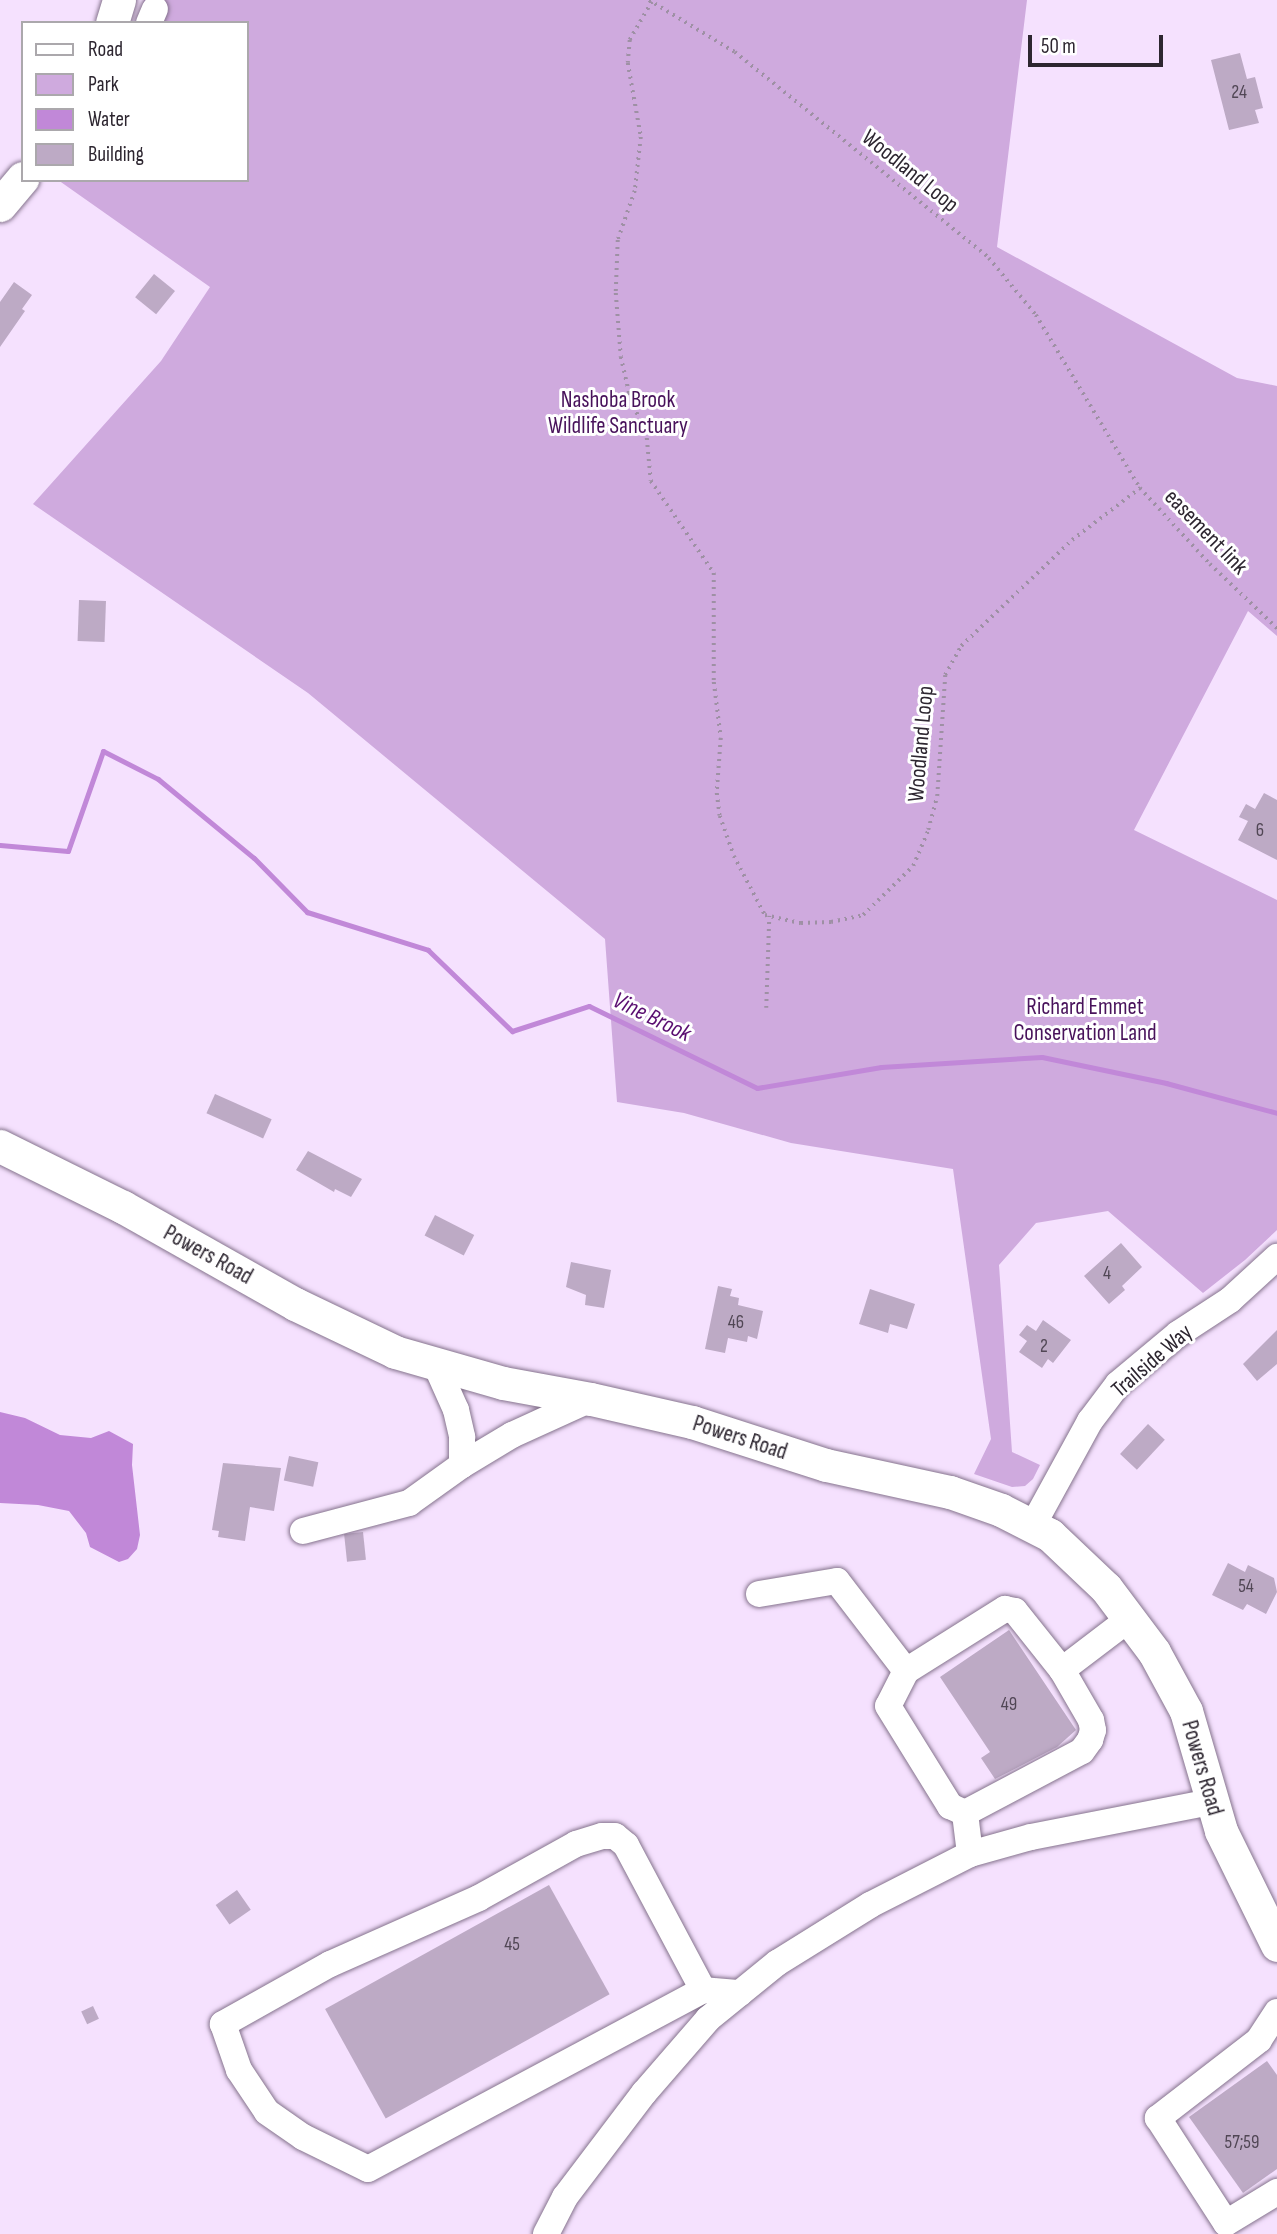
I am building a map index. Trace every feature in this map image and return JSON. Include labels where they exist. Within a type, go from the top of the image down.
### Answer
[{"type":"main road","points":[[113,21],[119,0]]},
{"type":"main road","points":[[0,205],[21,180]]},
{"type":"main road","name":"Powers Road","points":[[0,1146],[122,1207],[295,1304],[396,1352],[503,1383],[591,1399],[692,1422],[826,1465],[950,1492],[1032,1525],[1067,1549],[1106,1588],[1154,1652],[1186,1711],[1200,1752],[1211,1802],[1231,1855],[1275,1936]]},
{"type":"street","name":"Trailside Way","points":[[1032,1525],[1090,1421],[1118,1384],[1178,1334],[1230,1300],[1277,1257]]},
{"type":"street","points":[[435,1363],[456,1410],[462,1437],[461,1465]]},
{"type":"street","points":[[303,1531],[409,1503],[461,1465],[512,1434],[591,1399]]},
{"type":"street","points":[[759,1594],[837,1581],[906,1671]]},
{"type":"street","points":[[1005,1609],[1015,1612],[1062,1670],[1091,1720],[1093,1730],[1082,1751],[965,1813],[950,1805],[888,1706],[906,1671],[1005,1609]]},
{"type":"street","points":[[1062,1670],[1129,1619]]},
{"type":"street","points":[[546,2234],[565,2197],[603,2143],[708,2019],[777,1963],[870,1905],[970,1854],[1031,1837],[1211,1802]]},
{"type":"street","points":[[965,1813],[970,1854]]},
{"type":"street","points":[[703,1990],[626,1845],[615,1836],[602,1836],[576,1844],[479,1898],[330,1964],[223,2024],[239,2070],[267,2112],[303,2137],[368,2169],[703,1990],[740,1993]]},
{"type":"street","points":[[1274,2025],[1259,2040],[1158,2118],[1226,2223],[1277,2192]]},
{"type":"path","name":"Woodland Loop","points":[[650,1],[735,52],[989,258],[1036,315],[1140,488],[1072,540],[961,646],[945,675],[937,796],[928,830],[913,866],[863,915],[831,922],[801,923],[765,915],[734,856],[720,816],[717,793],[721,738],[714,682],[715,573],[651,481],[648,438],[629,393],[621,357],[616,293],[618,240],[635,191],[641,137],[628,63],[630,40],[650,1]]},
{"type":"path","name":"easement link","points":[[1140,488],[1210,564],[1277,628]]},
{"type":"path","points":[[766,1008],[769,916]]},
{"type":"green space","name":"Nashoba Brook Wildlife Sanctuary","points":[[144,0],[1027,0],[997,247],[1237,378],[1277,386],[1277,636],[1248,611],[1134,830],[1277,900],[1277,1230],[1203,1293],[1108,1211],[1036,1223],[999,1265],[1012,1452],[1040,1465],[1033,1479],[1025,1486],[1012,1487],[974,1474],[991,1439],[953,1169],[791,1143],[684,1113],[617,1102],[605,939],[308,693],[33,504],[161,361],[210,287],[61,182],[248,182],[248,21],[137,21]]},
{"type":"water","points":[[0,1412],[25,1418],[60,1435],[91,1438],[109,1431],[133,1444],[132,1465],[140,1535],[137,1549],[128,1559],[119,1562],[90,1547],[86,1533],[69,1511],[38,1505],[0,1503]]},
{"type":"building","points":[[1240,53],[1247,79],[1255,77],[1263,108],[1255,110],[1259,123],[1229,130],[1211,60]]},
{"type":"building","points":[[154,274],[175,291],[156,314],[135,297]]},
{"type":"building","points":[[14,282],[32,295],[22,309],[25,311],[0,347],[0,302]]},
{"type":"building","points":[[79,600],[106,601],[105,642],[78,641]]},
{"type":"building","points":[[1264,793],[1277,800],[1277,860],[1238,840],[1248,821],[1239,817],[1246,804],[1255,809]]},
{"type":"building","points":[[215,1094],[272,1119],[263,1138],[206,1113]]},
{"type":"building","points":[[308,1151],[362,1179],[351,1197],[335,1189],[334,1192],[296,1170]]},
{"type":"building","points":[[435,1215],[474,1235],[464,1255],[425,1235]]},
{"type":"building","points":[[1121,1243],[1142,1267],[1122,1286],[1125,1290],[1109,1304],[1084,1276]]},
{"type":"building","points":[[571,1262],[611,1270],[604,1308],[585,1305],[586,1295],[566,1287]]},
{"type":"building","points":[[718,1286],[732,1289],[730,1296],[739,1298],[738,1305],[763,1311],[757,1339],[748,1336],[747,1342],[728,1338],[725,1353],[705,1349]]},
{"type":"building","points":[[870,1289],[915,1304],[907,1329],[890,1324],[888,1333],[859,1324]]},
{"type":"building","points":[[1043,1320],[1071,1340],[1053,1363],[1048,1359],[1042,1368],[1019,1352],[1027,1341],[1019,1335],[1027,1325],[1036,1331]]},
{"type":"building","points":[[1277,1330],[1277,1364],[1257,1381],[1243,1364]]},
{"type":"building","points":[[1148,1424],[1165,1440],[1137,1470],[1120,1454]]},
{"type":"building","points":[[289,1456],[318,1462],[313,1487],[284,1480]]},
{"type":"building","points":[[223,1463],[281,1468],[274,1511],[250,1507],[245,1541],[218,1537],[219,1531],[212,1530]]},
{"type":"building","points":[[363,1532],[366,1560],[347,1562],[344,1534]]},
{"type":"building","points":[[1228,1563],[1245,1572],[1248,1565],[1274,1578],[1277,1592],[1266,1614],[1247,1604],[1243,1610],[1212,1595]]},
{"type":"building","points":[[1009,1630],[1076,1730],[1057,1747],[995,1779],[981,1758],[990,1752],[940,1677]]},
{"type":"building","points":[[549,1885],[610,1994],[386,2118],[325,2009]]},
{"type":"building","points":[[237,1890],[251,1910],[229,1925],[216,1905]]},
{"type":"building","points":[[93,2006],[99,2019],[87,2024],[81,2011]]},
{"type":"building","points":[[1267,2061],[1277,2075],[1277,2169],[1243,2193],[1189,2117]]},
{"type":"waterway","name":"Vine Brook","points":[[0,845],[68,851],[103,751],[158,779],[254,858],[307,912],[428,950],[512,1031],[589,1006],[757,1088],[881,1067],[1042,1057],[1166,1083],[1277,1113]]},
{"type":"park label","name":"Richard Emmet Conservation Land","points":[[1085,1020]]}]
